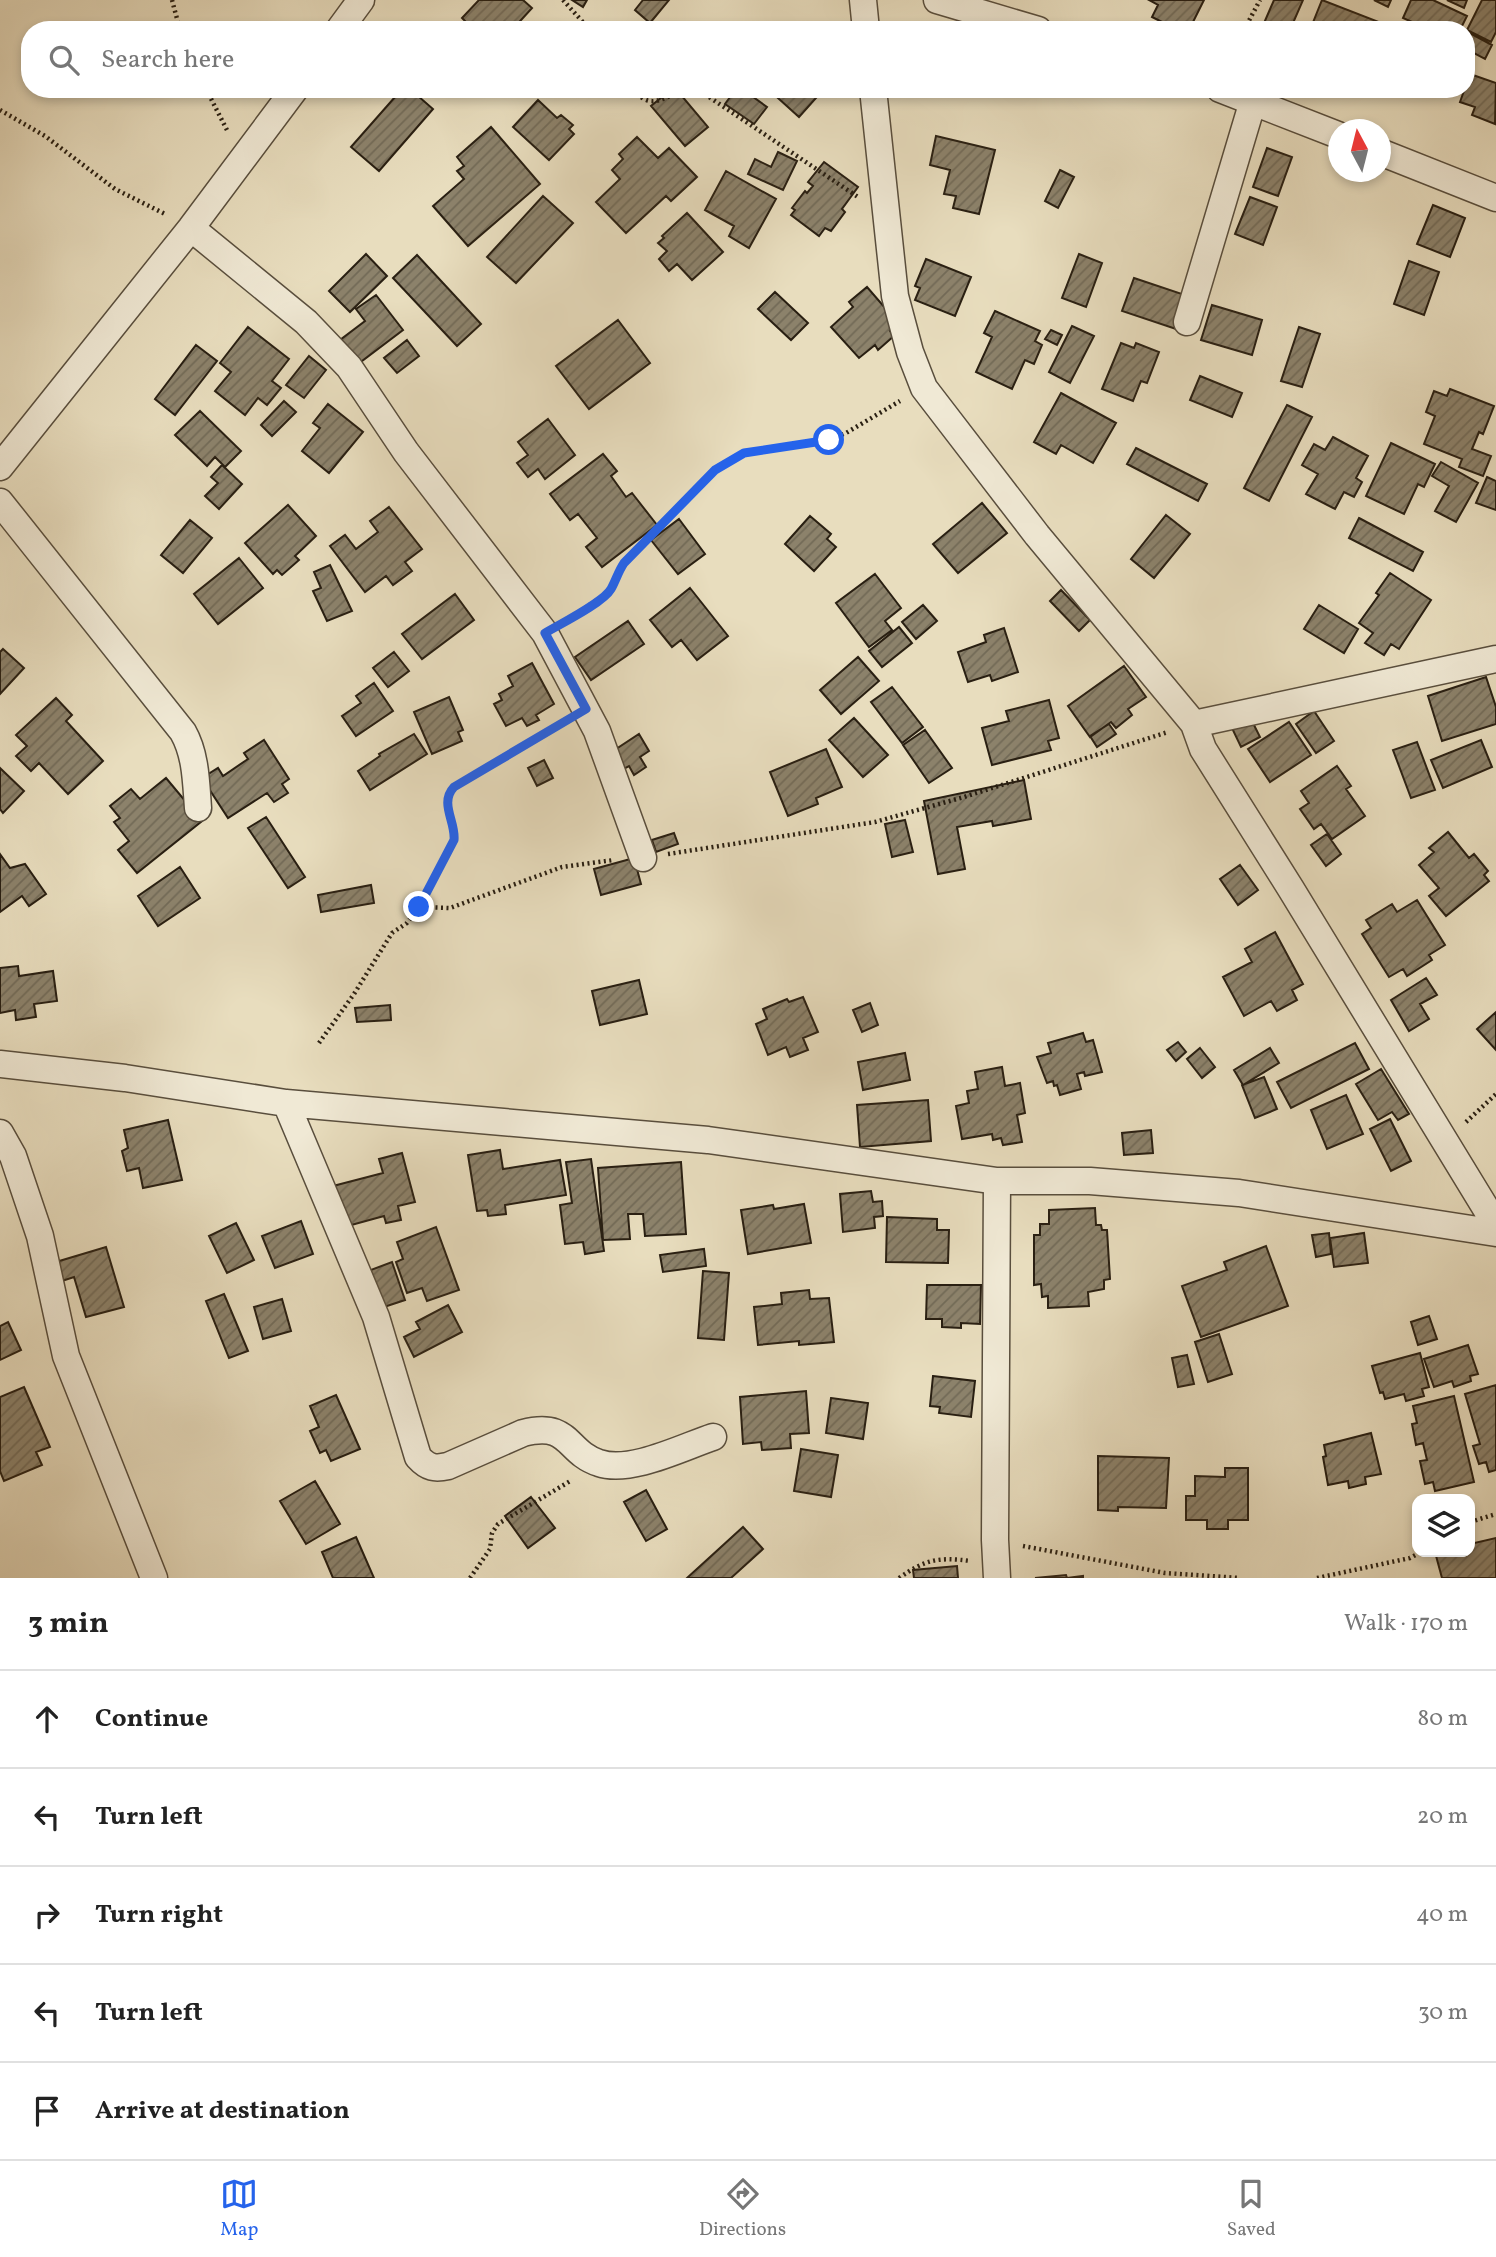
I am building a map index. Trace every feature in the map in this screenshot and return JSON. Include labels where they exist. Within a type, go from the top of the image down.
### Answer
[{"type":"street","points":[[346,21],[362,0]]},
{"type":"street","points":[[863,0],[865,21]]},
{"type":"street","points":[[937,0],[1008,21]]},
{"type":"street","points":[[0,467],[191,228],[288,98]]},
{"type":"street","points":[[874,98],[895,296],[910,352],[923,387],[1037,535],[1194,724],[1203,749],[1494,1221]]},
{"type":"street","points":[[1245,98],[1328,131]]},
{"type":"street","points":[[1187,322],[1253,101]]},
{"type":"street","points":[[1391,156],[1496,198]]},
{"type":"street","points":[[191,228],[306,322],[349,367],[406,452],[545,633],[597,731],[643,858]]},
{"type":"street","points":[[0,502],[183,732],[189,742],[194,764],[198,808]]},
{"type":"street","points":[[1194,724],[1496,659]]},
{"type":"street","points":[[0,1063],[125,1077],[286,1103],[708,1140],[997,1181],[1090,1181],[1238,1193],[1494,1221]]},
{"type":"street","points":[[286,1103],[376,1317],[418,1457],[424,1464],[435,1469],[448,1466],[523,1433],[547,1430],[556,1432],[600,1464],[628,1466],[713,1437]]},
{"type":"street","points":[[0,1133],[7,1160],[40,1236],[66,1356],[154,1578]]},
{"type":"street","points":[[996,1561],[997,1181]]},
{"type":"path","points":[[172,0],[178,21]]},
{"type":"path","points":[[563,0],[582,21]]},
{"type":"path","points":[[1249,21],[1260,0]]},
{"type":"path","points":[[211,98],[243,160]]},
{"type":"path","points":[[646,98],[661,102],[671,98]]},
{"type":"path","points":[[710,98],[886,216]]},
{"type":"path","points":[[0,110],[46,136],[115,189],[191,228]]},
{"type":"path","points":[[545,633],[603,597],[612,587],[624,563],[715,470],[744,453],[829,440],[846,433],[923,387]]},
{"type":"path","points":[[319,1043],[392,933],[407,923],[419,907],[454,840],[447,804],[449,792],[586,709]]},
{"type":"path","points":[[419,907],[450,908],[562,867],[643,858],[875,822],[964,797],[1194,724]]},
{"type":"path","points":[[1445,1142],[1496,1094]]},
{"type":"path","points":[[470,1578],[491,1549],[492,1533],[498,1524],[600,1464]]},
{"type":"path","points":[[1475,1520],[1496,1514]]},
{"type":"path","points":[[1317,1578],[1412,1557]]},
{"type":"path","points":[[899,1578],[921,1563],[948,1558],[1240,1578]]},
{"type":"building","points":[[479,0],[523,0],[532,8],[520,21],[465,21],[462,18]]},
{"type":"building","points":[[572,0],[587,0],[583,7]]},
{"type":"building","points":[[643,0],[669,0],[652,21],[648,21],[635,10]]},
{"type":"building","points":[[1149,0],[1204,0],[1194,21],[1160,21],[1152,17],[1158,5]]},
{"type":"building","points":[[1274,0],[1303,0],[1294,21],[1265,21]]},
{"type":"building","points":[[1322,0],[1376,21],[1314,21]]},
{"type":"building","points":[[1374,0],[1391,0],[1388,7]]},
{"type":"building","points":[[1411,0],[1433,0],[1467,16],[1464,21],[1410,21],[1403,18]]},
{"type":"building","points":[[1447,0],[1467,0],[1464,8]]},
{"type":"building","points":[[1482,0],[1496,0],[1496,32],[1491,42],[1475,34],[1475,21],[1472,21]]},
{"type":"building","points":[[1475,36],[1492,45],[1485,59],[1475,54]]},
{"type":"building","points":[[1475,76],[1496,83],[1495,124],[1472,115],[1475,107],[1460,102],[1461,98],[1475,98]]},
{"type":"building","points":[[394,98],[420,98],[433,109],[379,171],[351,147]]},
{"type":"building","points":[[661,98],[684,98],[708,127],[685,146],[651,106]]},
{"type":"building","points":[[729,98],[754,98],[767,107],[754,124],[725,104]]},
{"type":"building","points":[[778,98],[816,98],[799,117]]},
{"type":"building","points":[[538,100],[557,118],[561,115],[573,125],[569,129],[574,134],[549,160],[513,127]]},
{"type":"building","points":[[491,127],[540,184],[468,246],[433,206],[464,179],[457,171],[464,166],[457,157]]},
{"type":"building","points":[[936,136],[995,150],[979,214],[953,208],[956,196],[944,194],[950,170],[930,165]]},
{"type":"building","points":[[637,137],[658,158],[669,148],[697,177],[671,201],[666,196],[626,233],[596,202],[620,179],[612,170],[623,159],[619,154]]},
{"type":"building","points":[[1267,148],[1292,157],[1278,196],[1253,187]]},
{"type":"building","points":[[778,152],[797,161],[783,190],[748,174],[755,159],[771,167]]},
{"type":"building","points":[[824,162],[858,187],[842,209],[845,212],[831,231],[825,228],[819,236],[791,215],[795,210],[792,208],[805,191],[807,193],[813,186],[808,182]]},
{"type":"building","points":[[1060,170],[1074,177],[1058,208],[1045,201]]},
{"type":"building","points":[[726,171],[776,199],[749,248],[729,236],[734,226],[705,210]]},
{"type":"building","points":[[543,196],[573,223],[516,283],[487,257]]},
{"type":"building","points":[[1250,197],[1277,207],[1263,245],[1235,234]]},
{"type":"building","points":[[1433,205],[1465,218],[1450,257],[1417,244]]},
{"type":"building","points":[[687,213],[723,252],[692,280],[677,264],[669,271],[659,259],[667,251],[658,243],[664,238],[662,236]]},
{"type":"building","points":[[366,254],[387,276],[350,312],[329,291]]},
{"type":"building","points":[[1079,254],[1102,263],[1086,307],[1062,298]]},
{"type":"building","points":[[417,255],[481,324],[457,346],[393,278]]},
{"type":"building","points":[[926,259],[971,277],[955,316],[915,300],[920,288],[915,286]]},
{"type":"building","points":[[1409,261],[1439,272],[1424,315],[1394,304]]},
{"type":"building","points":[[1134,278],[1188,296],[1176,329],[1122,311]]},
{"type":"building","points":[[867,287],[899,324],[890,331],[894,336],[878,350],[875,345],[859,358],[831,327],[853,307],[849,302]]},
{"type":"building","points":[[775,292],[808,323],[791,340],[758,309]]},
{"type":"building","points":[[376,295],[403,330],[358,364],[340,340],[365,321],[356,309]]},
{"type":"building","points":[[1212,305],[1262,320],[1252,355],[1201,340]]},
{"type":"building","points":[[995,311],[1040,331],[1035,341],[1042,345],[1034,364],[1025,360],[1012,389],[976,372],[992,337],[984,333]]},
{"type":"building","points":[[618,320],[650,363],[589,409],[556,366]]},
{"type":"building","points":[[1072,326],[1094,336],[1070,383],[1049,372]]},
{"type":"building","points":[[248,327],[289,359],[272,381],[281,388],[267,405],[258,398],[245,415],[215,391],[231,372],[220,363]]},
{"type":"building","points":[[1299,327],[1320,334],[1302,387],[1281,381]]},
{"type":"building","points":[[1051,330],[1062,335],[1057,345],[1045,339]]},
{"type":"building","points":[[407,340],[419,356],[397,373],[384,358]]},
{"type":"building","points":[[1121,343],[1134,348],[1136,343],[1159,352],[1147,383],[1141,381],[1133,401],[1102,389]]},
{"type":"building","points":[[196,345],[217,361],[175,415],[155,399]]},
{"type":"building","points":[[309,356],[326,370],[304,398],[286,385]]},
{"type":"building","points":[[1200,376],[1242,393],[1232,417],[1190,400]]},
{"type":"building","points":[[1450,389],[1494,406],[1483,434],[1479,432],[1472,449],[1491,456],[1483,476],[1459,467],[1462,459],[1424,444],[1435,416],[1426,412],[1434,391],[1447,396]]},
{"type":"building","points":[[1061,393],[1116,423],[1093,463],[1061,445],[1056,454],[1034,442]]},
{"type":"building","points":[[284,401],[296,412],[272,436],[261,425]]},
{"type":"building","points":[[328,404],[363,432],[329,473],[302,451],[320,428],[313,423]]},
{"type":"building","points":[[1287,405],[1312,417],[1269,501],[1244,488]]},
{"type":"building","points":[[200,411],[241,451],[225,467],[215,457],[207,466],[175,435]]},
{"type":"building","points":[[548,419],[575,455],[545,479],[538,469],[528,477],[517,463],[528,455],[518,442]]},
{"type":"building","points":[[1333,437],[1368,456],[1356,478],[1362,482],[1354,497],[1344,492],[1335,509],[1306,494],[1318,474],[1302,465],[1314,444],[1325,450]]},
{"type":"building","points":[[1391,443],[1435,464],[1424,487],[1418,484],[1404,514],[1366,496]]},
{"type":"building","points":[[1136,448],[1207,484],[1198,501],[1127,464]]},
{"type":"building","points":[[603,454],[617,471],[611,476],[626,497],[632,493],[657,525],[602,567],[586,547],[597,538],[578,514],[570,520],[550,494]]},
{"type":"building","points":[[1441,462],[1478,483],[1456,522],[1435,511],[1449,486],[1432,476]]},
{"type":"building","points":[[222,465],[242,484],[219,509],[205,496],[218,483],[211,477]]},
{"type":"building","points":[[1487,477],[1496,481],[1496,510],[1476,503]]},
{"type":"building","points":[[982,503],[1007,533],[958,573],[933,544]]},
{"type":"building","points":[[288,505],[316,536],[295,556],[299,560],[282,575],[277,570],[273,574],[245,543]]},
{"type":"building","points":[[389,507],[422,549],[405,562],[412,571],[393,585],[386,576],[365,592],[330,546],[345,535],[356,549],[378,532],[370,521]]},
{"type":"building","points":[[1166,515],[1190,534],[1154,578],[1131,559]]},
{"type":"building","points":[[810,516],[831,534],[827,539],[836,547],[814,571],[785,544]]},
{"type":"building","points":[[1359,518],[1423,552],[1413,571],[1349,538]]},
{"type":"building","points":[[679,519],[705,554],[678,574],[651,540]]},
{"type":"building","points":[[190,520],[212,538],[183,573],[161,555]]},
{"type":"building","points":[[239,558],[263,588],[218,624],[194,594]]},
{"type":"building","points":[[330,565],[352,611],[327,621],[313,591],[321,588],[314,572]]},
{"type":"building","points":[[1390,573],[1431,600],[1399,649],[1391,644],[1384,655],[1365,643],[1373,633],[1359,623],[1379,595],[1376,593]]},
{"type":"building","points":[[875,574],[901,608],[885,621],[892,630],[869,647],[836,603]]},
{"type":"building","points":[[690,588],[728,636],[697,660],[681,640],[672,647],[650,620]]},
{"type":"building","points":[[1061,590],[1090,620],[1079,631],[1050,601]]},
{"type":"building","points":[[455,594],[474,620],[422,659],[402,634]]},
{"type":"building","points":[[923,605],[937,621],[916,639],[902,622]]},
{"type":"building","points":[[1319,605],[1358,629],[1344,653],[1304,629]]},
{"type":"building","points":[[628,621],[644,644],[591,680],[575,657]]},
{"type":"building","points":[[899,627],[912,643],[882,667],[869,651]]},
{"type":"building","points":[[1004,628],[1018,672],[992,681],[990,675],[968,682],[958,652],[986,642],[984,635]]},
{"type":"building","points":[[3,649],[24,668],[0,694],[0,652]]},
{"type":"building","points":[[394,652],[409,671],[388,687],[373,668]]},
{"type":"building","points":[[858,657],[879,681],[841,714],[820,690]]},
{"type":"building","points":[[532,663],[554,704],[536,715],[539,720],[527,726],[522,718],[506,726],[494,704],[502,700],[499,694],[513,686],[508,676]]},
{"type":"building","points":[[1124,666],[1146,697],[1128,709],[1132,715],[1116,728],[1111,722],[1090,737],[1068,706]]},
{"type":"building","points":[[1486,677],[1496,707],[1496,724],[1442,741],[1428,696]]},
{"type":"building","points":[[374,683],[393,711],[356,736],[342,716],[361,703],[356,696]]},
{"type":"building","points":[[892,687],[923,727],[902,743],[871,702]]},
{"type":"building","points":[[449,697],[463,730],[458,732],[462,741],[432,754],[414,712]]},
{"type":"building","points":[[56,698],[72,715],[66,721],[103,761],[68,794],[39,763],[31,771],[16,756],[27,746],[16,735]]},
{"type":"building","points":[[1049,700],[1059,738],[1048,741],[1051,750],[992,765],[982,728],[1009,721],[1006,711]]},
{"type":"building","points":[[1314,711],[1334,741],[1316,753],[1296,724]]},
{"type":"building","points":[[1250,717],[1260,737],[1241,747],[1231,726]]},
{"type":"building","points":[[854,718],[888,755],[863,777],[829,740]]},
{"type":"building","points":[[1289,722],[1311,755],[1270,782],[1248,749]]},
{"type":"building","points":[[1109,724],[1116,734],[1097,747],[1090,736]]},
{"type":"building","points":[[925,730],[952,768],[929,783],[903,745]]},
{"type":"building","points":[[414,734],[427,754],[370,790],[358,771],[380,756],[379,754]]},
{"type":"building","points":[[639,734],[649,751],[640,757],[646,767],[634,775],[629,766],[618,772],[607,755]]},
{"type":"building","points":[[264,740],[289,779],[282,784],[288,793],[274,802],[267,793],[228,818],[202,778],[218,768],[223,776],[248,759],[244,753]]},
{"type":"building","points":[[1481,740],[1492,767],[1443,788],[1431,760]]},
{"type":"building","points":[[1417,742],[1435,790],[1411,798],[1393,750]]},
{"type":"building","points":[[826,749],[842,787],[816,798],[818,804],[788,816],[770,772]]},
{"type":"building","points":[[544,760],[553,778],[537,786],[528,768]]},
{"type":"building","points":[[1337,766],[1351,786],[1346,789],[1365,816],[1332,839],[1321,824],[1314,829],[1300,809],[1309,803],[1301,791]]},
{"type":"building","points":[[0,768],[24,791],[3,813],[0,809]]},
{"type":"building","points":[[166,778],[202,821],[137,873],[118,850],[129,841],[114,822],[120,818],[110,806],[131,789],[140,799]]},
{"type":"building","points":[[1024,780],[1031,819],[993,826],[992,821],[957,827],[965,869],[938,874],[924,801]]},
{"type":"building","points":[[266,817],[305,877],[288,888],[248,828]]},
{"type":"building","points":[[905,820],[913,852],[892,857],[885,824]]},
{"type":"building","points":[[1448,832],[1469,858],[1474,854],[1488,871],[1484,875],[1489,881],[1446,916],[1429,896],[1439,888],[1419,865],[1434,852],[1429,848]]},
{"type":"building","points":[[674,833],[678,844],[656,852],[652,840]]},
{"type":"building","points":[[1327,834],[1341,854],[1326,866],[1311,845]]},
{"type":"building","points":[[0,854],[10,868],[25,864],[46,894],[29,906],[22,896],[0,912]]},
{"type":"building","points":[[634,858],[641,884],[601,895],[594,869]]},
{"type":"building","points":[[1240,865],[1258,890],[1238,905],[1220,879]]},
{"type":"building","points":[[180,867],[200,898],[158,926],[138,896]]},
{"type":"building","points":[[371,885],[374,903],[321,912],[318,895]]},
{"type":"building","points":[[1417,900],[1445,945],[1429,955],[1432,960],[1407,976],[1403,969],[1389,977],[1362,934],[1371,928],[1366,920],[1392,904],[1397,912]]},
{"type":"building","points":[[1275,932],[1303,984],[1292,990],[1297,1000],[1277,1011],[1271,1001],[1244,1016],[1223,977],[1252,962],[1245,949]]},
{"type":"building","points":[[18,966],[19,976],[53,971],[57,1001],[34,1004],[36,1017],[16,1020],[15,1010],[0,1013],[0,968]]},
{"type":"building","points":[[1426,978],[1437,995],[1420,1004],[1429,1019],[1409,1031],[1391,1000]]},
{"type":"building","points":[[639,980],[647,1014],[600,1025],[592,991]]},
{"type":"building","points":[[803,997],[818,1032],[803,1038],[808,1050],[790,1057],[786,1047],[768,1055],[756,1024],[767,1019],[763,1009],[787,999],[789,1002]]},
{"type":"building","points":[[870,1003],[878,1025],[862,1032],[853,1010]]},
{"type":"building","points":[[390,1005],[391,1020],[357,1022],[355,1008]]},
{"type":"building","points":[[1496,1012],[1496,1050],[1477,1029]]},
{"type":"building","points":[[1083,1033],[1086,1042],[1093,1040],[1102,1072],[1085,1076],[1084,1072],[1077,1074],[1081,1089],[1060,1095],[1053,1081],[1047,1083],[1037,1057],[1051,1053],[1048,1043]]},
{"type":"building","points":[[1178,1042],[1186,1052],[1176,1061],[1167,1050]]},
{"type":"building","points":[[1355,1043],[1369,1069],[1291,1108],[1277,1082]]},
{"type":"building","points":[[1200,1048],[1215,1067],[1202,1078],[1187,1059]]},
{"type":"building","points":[[1270,1048],[1279,1063],[1243,1085],[1234,1070]]},
{"type":"building","points":[[905,1053],[910,1080],[863,1090],[858,1062]]},
{"type":"building","points":[[1002,1067],[1005,1086],[1020,1083],[1025,1113],[1017,1115],[1022,1142],[1003,1145],[1001,1138],[993,1140],[992,1134],[962,1139],[956,1106],[969,1103],[967,1091],[978,1089],[975,1072]]},
{"type":"building","points":[[1381,1069],[1409,1114],[1398,1120],[1392,1112],[1378,1120],[1356,1084]]},
{"type":"building","points":[[1264,1077],[1277,1109],[1255,1118],[1242,1085]]},
{"type":"building","points":[[1346,1095],[1363,1134],[1327,1149],[1311,1110]]},
{"type":"building","points":[[928,1100],[931,1141],[860,1147],[857,1105]]},
{"type":"building","points":[[1390,1119],[1411,1161],[1391,1171],[1370,1129]]},
{"type":"building","points":[[168,1120],[182,1180],[143,1188],[139,1168],[127,1171],[122,1151],[128,1148],[124,1130]]},
{"type":"building","points":[[1151,1130],[1153,1153],[1124,1155],[1122,1133]]},
{"type":"building","points":[[500,1150],[503,1169],[560,1160],[566,1195],[505,1205],[506,1214],[488,1216],[487,1210],[477,1211],[468,1155]]},
{"type":"building","points":[[402,1153],[415,1202],[398,1206],[401,1220],[386,1223],[384,1216],[344,1227],[333,1186],[383,1173],[379,1159]]},
{"type":"building","points":[[591,1159],[604,1251],[585,1254],[583,1242],[565,1244],[560,1205],[572,1203],[566,1162]]},
{"type":"building","points":[[681,1162],[686,1234],[645,1236],[643,1214],[628,1214],[630,1239],[603,1240],[598,1168]]},
{"type":"building","points":[[871,1191],[873,1202],[882,1201],[883,1216],[874,1217],[875,1228],[843,1232],[840,1194]]},
{"type":"building","points":[[804,1204],[811,1243],[748,1254],[741,1210],[773,1205],[774,1209]]},
{"type":"building","points":[[1095,1208],[1096,1225],[1107,1230],[1110,1279],[1104,1280],[1104,1289],[1088,1292],[1089,1306],[1048,1308],[1048,1296],[1042,1297],[1041,1284],[1034,1285],[1034,1235],[1040,1235],[1040,1224],[1049,1224],[1049,1210]]},
{"type":"building","points":[[887,1217],[937,1219],[937,1230],[949,1230],[948,1263],[886,1262]]},
{"type":"building","points":[[301,1221],[313,1254],[275,1268],[262,1236]]},
{"type":"building","points":[[236,1223],[254,1260],[227,1273],[209,1236]]},
{"type":"building","points":[[436,1227],[459,1290],[427,1301],[422,1288],[407,1293],[396,1262],[403,1259],[397,1242]]},
{"type":"building","points":[[1329,1233],[1331,1254],[1316,1257],[1312,1235]]},
{"type":"building","points":[[1364,1233],[1368,1263],[1334,1267],[1330,1238]]},
{"type":"building","points":[[1266,1246],[1288,1306],[1201,1337],[1182,1286],[1227,1270],[1224,1262]]},
{"type":"building","points":[[106,1247],[124,1307],[86,1317],[74,1277],[62,1281],[56,1262]]},
{"type":"building","points":[[704,1249],[706,1266],[663,1272],[660,1255]]},
{"type":"building","points":[[392,1262],[405,1300],[381,1308],[368,1271]]},
{"type":"building","points":[[703,1271],[729,1273],[724,1340],[698,1338]]},
{"type":"building","points":[[927,1285],[981,1285],[980,1324],[961,1323],[961,1328],[942,1327],[942,1319],[926,1319]]},
{"type":"building","points":[[809,1290],[810,1299],[829,1298],[834,1342],[799,1345],[799,1341],[758,1345],[754,1307],[782,1304],[781,1293]]},
{"type":"building","points":[[224,1294],[248,1351],[229,1358],[206,1301]]},
{"type":"building","points":[[282,1299],[291,1331],[263,1339],[254,1307]]},
{"type":"building","points":[[448,1305],[462,1332],[414,1357],[404,1337],[420,1329],[416,1322]]},
{"type":"building","points":[[1429,1316],[1437,1339],[1418,1345],[1411,1322]]},
{"type":"building","points":[[8,1322],[21,1350],[0,1360],[0,1326]]},
{"type":"building","points":[[1219,1334],[1232,1374],[1208,1382],[1195,1342]]},
{"type":"building","points":[[1468,1345],[1478,1374],[1470,1376],[1471,1381],[1454,1387],[1452,1381],[1434,1387],[1424,1359]]},
{"type":"building","points":[[1420,1353],[1429,1387],[1422,1389],[1424,1396],[1406,1401],[1404,1394],[1385,1399],[1383,1392],[1380,1393],[1372,1366]]},
{"type":"building","points":[[1187,1355],[1194,1384],[1178,1387],[1172,1358]]},
{"type":"building","points":[[933,1376],[975,1381],[971,1417],[939,1413],[940,1407],[930,1406]]},
{"type":"building","points":[[1496,1385],[1496,1470],[1489,1472],[1486,1462],[1479,1464],[1473,1446],[1480,1444],[1465,1394]]},
{"type":"building","points":[[24,1387],[50,1447],[36,1452],[42,1465],[4,1481],[0,1471],[0,1397]]},
{"type":"building","points":[[806,1391],[809,1433],[790,1434],[791,1448],[762,1450],[761,1442],[743,1444],[740,1397]]},
{"type":"building","points":[[336,1395],[360,1449],[331,1461],[326,1450],[320,1453],[310,1431],[319,1427],[310,1406]]},
{"type":"building","points":[[1454,1396],[1474,1482],[1435,1491],[1433,1482],[1425,1484],[1420,1461],[1427,1460],[1423,1443],[1416,1445],[1412,1424],[1417,1423],[1413,1406]]},
{"type":"building","points":[[831,1398],[868,1403],[863,1439],[826,1433]]},
{"type":"building","points":[[1371,1433],[1381,1474],[1365,1477],[1366,1484],[1349,1488],[1348,1481],[1328,1485],[1323,1457],[1326,1456],[1324,1445]]},
{"type":"building","points":[[801,1449],[838,1455],[831,1497],[794,1491]]},
{"type":"building","points":[[1098,1456],[1169,1458],[1166,1508],[1118,1507],[1118,1511],[1098,1510]]},
{"type":"building","points":[[1225,1468],[1248,1468],[1248,1520],[1228,1520],[1228,1529],[1207,1529],[1207,1520],[1186,1520],[1186,1496],[1195,1496],[1195,1476],[1225,1477]]},
{"type":"building","points":[[315,1481],[340,1524],[306,1544],[280,1501]]},
{"type":"building","points":[[646,1490],[667,1529],[646,1541],[624,1502]]},
{"type":"building","points":[[531,1497],[555,1528],[528,1548],[505,1516]]},
{"type":"building","points":[[743,1527],[763,1549],[731,1578],[687,1578]]},
{"type":"building","points":[[356,1537],[374,1578],[333,1578],[322,1552]]},
{"type":"building","points":[[1496,1538],[1496,1578],[1442,1578],[1436,1557],[1475,1557],[1475,1543]]},
{"type":"building","points":[[957,1566],[958,1578],[914,1578],[913,1570]]},
{"type":"building","points":[[1066,1575],[1067,1578],[1035,1578]]},
{"type":"route","points":[[419,907],[454,840],[447,804],[449,792],[586,709],[545,633],[603,597],[612,587],[624,563],[715,470],[744,453],[829,440]]}]
